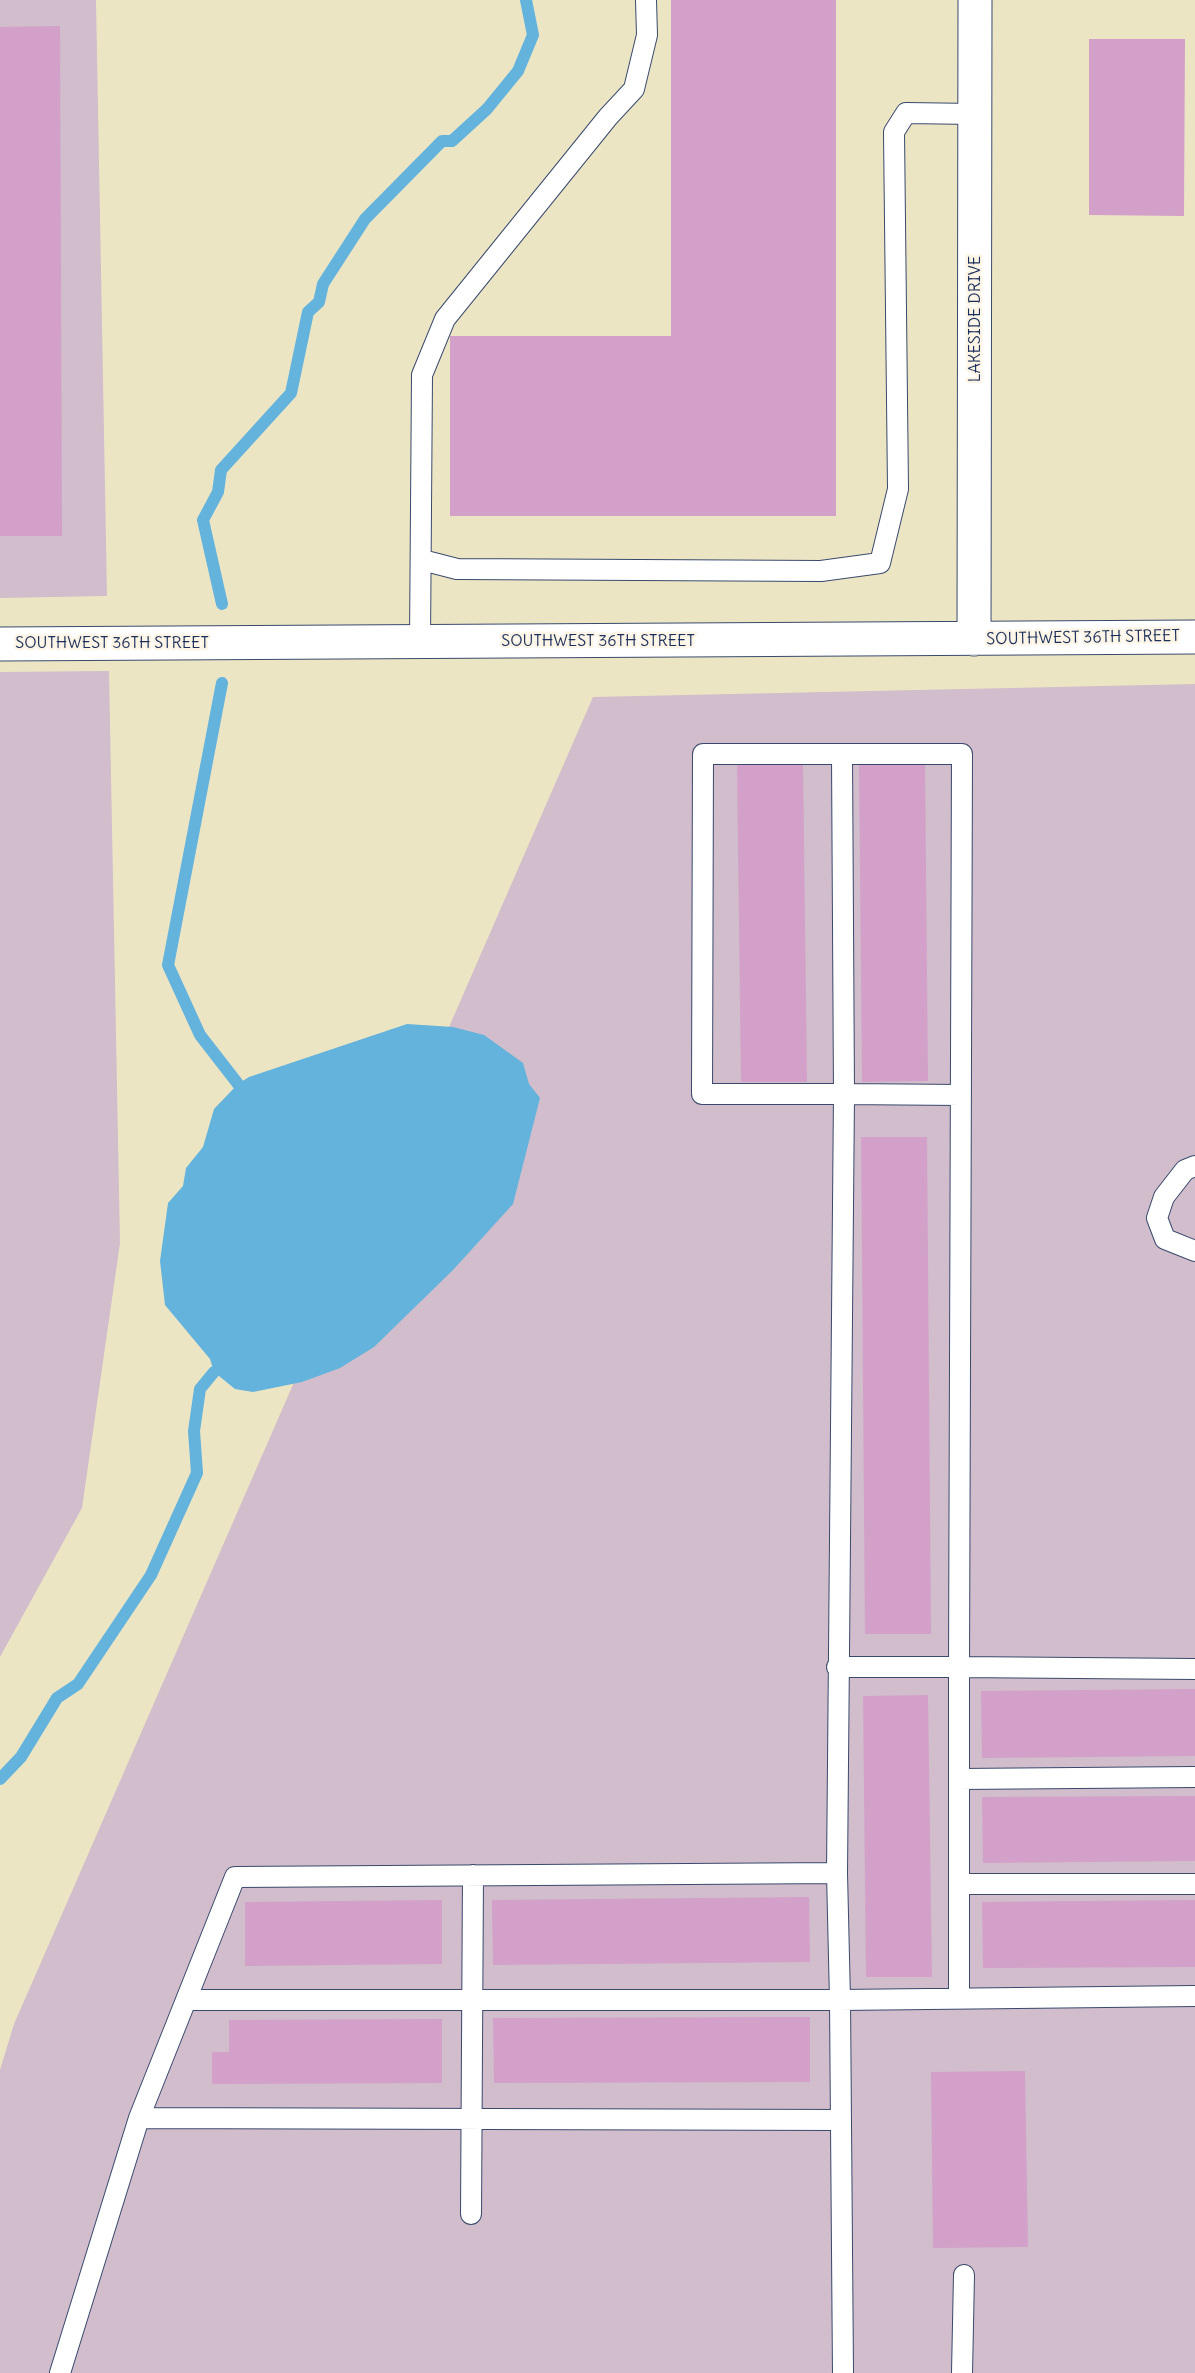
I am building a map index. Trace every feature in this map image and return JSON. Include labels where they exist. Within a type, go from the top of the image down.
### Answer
[{"type":"street","name":"LAKESIDE DRIVE","points":[[974,639],[975,0]]},
{"type":"street","name":"SOUTHWEST 36TH STREET","points":[[0,644],[1195,637]]},
{"type":"lane","points":[[420,641],[422,375],[445,319],[608,117],[634,89],[647,35],[646,0]]},
{"type":"lane","points":[[422,560],[457,569],[821,571],[880,563],[898,489],[894,132],[906,113],[975,114]]},
{"type":"lane","points":[[959,1998],[962,754],[703,754],[702,1094],[961,1095]]},
{"type":"lane","points":[[842,755],[844,1094],[837,1667],[837,1874],[843,2373]]},
{"type":"lane","points":[[1195,1166],[1185,1170],[1164,1197],[1156,1218],[1165,1239],[1195,1251]]},
{"type":"lane","points":[[837,1667],[1195,1670]]},
{"type":"lane","points":[[959,1779],[1195,1777]]},
{"type":"lane","points":[[60,2373],[139,2118],[235,1877],[837,1874]]},
{"type":"lane","points":[[471,2214],[473,1875]]},
{"type":"lane","points":[[959,1884],[1195,1884]]},
{"type":"lane","points":[[186,2000],[840,2000],[1195,1996]]},
{"type":"lane","points":[[139,2118],[841,2120]]},
{"type":"lane","points":[[962,2373],[964,2275]]},
{"type":"shaded area","points":[[0,0],[96,0],[107,596],[0,598]]},
{"type":"shaded area","points":[[109,671],[120,1243],[82,1508],[0,1657],[0,672]]},
{"type":"shaded area","points":[[1195,684],[1195,2373],[0,2373],[0,2070],[14,2024],[593,697]]},
{"type":"water","points":[[407,1024],[453,1027],[484,1035],[523,1063],[529,1084],[540,1098],[513,1204],[453,1270],[374,1347],[340,1368],[302,1382],[253,1392],[235,1389],[214,1372],[210,1359],[165,1305],[160,1261],[168,1203],[183,1186],[186,1168],[203,1147],[214,1109],[238,1084],[249,1077]]},
{"type":"building","points":[[671,0],[836,0],[836,516],[450,516],[450,336],[671,336]]},
{"type":"building","points":[[60,26],[62,536],[0,536],[0,27]]},
{"type":"building","points":[[1089,39],[1185,39],[1184,216],[1089,215]]},
{"type":"building","points":[[925,763],[928,1081],[862,1082],[859,764]]},
{"type":"building","points":[[737,765],[803,765],[807,1082],[741,1082]]},
{"type":"building","points":[[861,1137],[927,1137],[931,1634],[865,1634]]},
{"type":"building","points":[[1195,1689],[1195,1756],[982,1758],[981,1691]]},
{"type":"building","points":[[928,1695],[932,1977],[866,1977],[863,1696]]},
{"type":"building","points":[[1195,1796],[1195,1861],[983,1863],[982,1797]]},
{"type":"building","points":[[809,1897],[810,1962],[493,1965],[492,1900]]},
{"type":"building","points":[[442,1900],[442,1964],[245,1966],[245,1902]]},
{"type":"building","points":[[1195,1900],[1195,1967],[983,1968],[982,1902]]},
{"type":"building","points":[[810,2017],[810,2082],[494,2083],[493,2018]]},
{"type":"building","points":[[442,2019],[442,2083],[212,2084],[212,2052],[229,2052],[229,2020]]},
{"type":"building","points":[[1025,2071],[1028,2247],[933,2248],[931,2072]]},
{"type":"waterway","points":[[222,604],[203,520],[218,492],[221,470],[291,393],[308,312],[319,302],[323,284],[365,219],[442,141],[452,141],[487,109],[518,71],[533,35],[526,0]]},
{"type":"waterway","points":[[222,683],[168,965],[200,1035],[238,1084]]},
{"type":"waterway","points":[[0,1779],[21,1757],[57,1698],[78,1684],[151,1575],[197,1473],[194,1431],[200,1389],[214,1372]]}]
